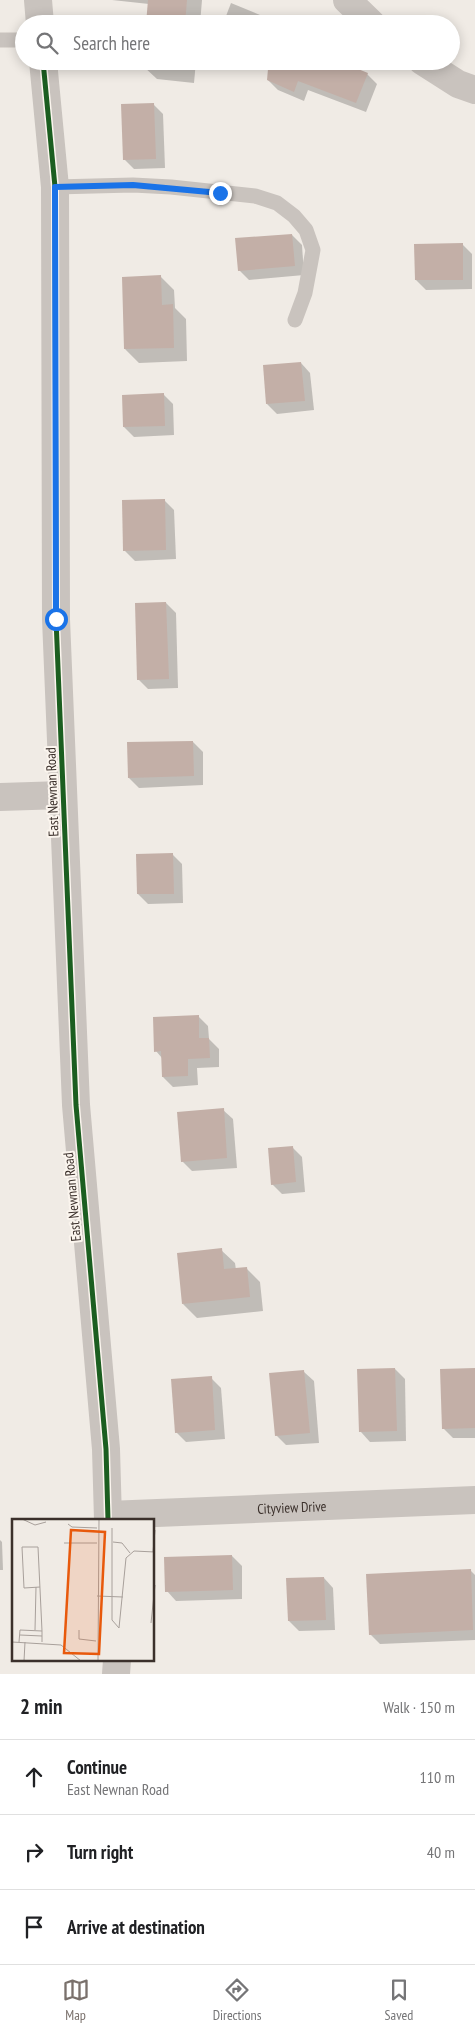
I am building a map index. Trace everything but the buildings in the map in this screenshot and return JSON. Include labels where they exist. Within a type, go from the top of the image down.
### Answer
[{"type":"street","points":[[38,0],[39,15]]},
{"type":"street","points":[[347,0],[363,15]]},
{"type":"street","name":"East Newnan Road","points":[[44,70],[55,187],[56,619],[76,1105],[106,1449],[108,1518]]},
{"type":"street","points":[[436,70],[458,84],[475,90]]},
{"type":"street","points":[[0,797],[63,796]]},
{"type":"street","name":"Cityview Drive","points":[[108,1518],[475,1500]]},
{"type":"lane","points":[[0,40],[15,40]]},
{"type":"lane","points":[[55,187],[133,185],[171,187],[254,196],[277,203],[294,216],[306,230],[313,250],[305,293],[295,320]]},
{"type":"cycle path","points":[[44,70],[55,187],[56,619],[76,1105],[106,1449],[108,1519]]},
{"type":"route","points":[[56,619],[55,187],[133,185],[220,193]]}]
